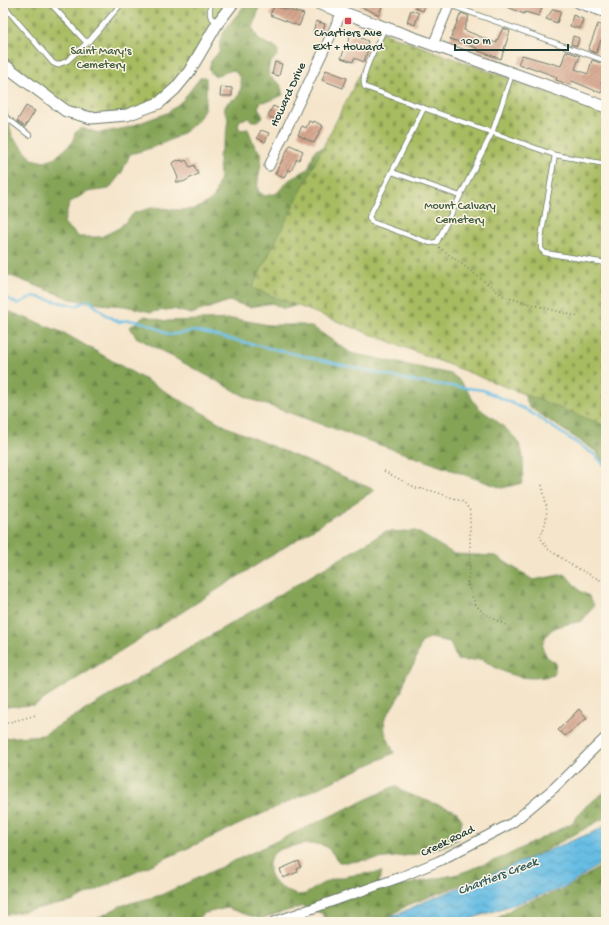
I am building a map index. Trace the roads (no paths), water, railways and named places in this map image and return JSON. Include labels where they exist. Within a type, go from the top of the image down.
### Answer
[{"type":"street","points":[[4,65],[23,78],[52,103],[78,116],[91,118],[127,115],[159,103],[175,89],[190,72],[217,24],[233,3]]},
{"type":"street","points":[[578,3],[606,13]]},
{"type":"street","points":[[320,4],[606,106]]},
{"type":"street","points":[[433,45],[448,4]]},
{"type":"street","name":"Howard Drive","points":[[269,166],[342,12]]},
{"type":"street","name":"Creek Road","points":[[274,922],[401,877],[438,861],[512,823],[560,783],[606,737]]},
{"type":"lane","points":[[6,3],[4,6],[53,63],[57,64],[67,61],[90,40],[122,3]]},
{"type":"lane","points":[[50,3],[82,40],[90,40]]},
{"type":"lane","points":[[210,3],[210,15],[217,24]]},
{"type":"lane","points":[[448,4],[606,61]]},
{"type":"lane","points":[[385,28],[364,73],[363,83],[365,87],[555,155],[606,164]]},
{"type":"lane","points":[[424,108],[369,217],[370,220],[430,244],[437,242],[492,133],[512,73]]},
{"type":"lane","points":[[3,115],[29,135]]},
{"type":"lane","points":[[555,155],[541,238],[541,249],[545,253],[606,263]]},
{"type":"lane","points":[[392,172],[460,196]]},
{"type":"water","name":"Chartiers Creek","points":[[606,824],[606,860],[566,887],[461,922],[381,922],[424,902],[598,830]]},
{"type":"waterway","points":[[3,296],[18,304],[33,296],[76,306],[88,300],[106,315],[119,322],[139,321],[157,328],[169,335],[195,331],[412,381],[483,390],[525,409],[595,455],[606,467]]},
{"type":"place","name":"Chartiers Ave Ext + Howard","points":[[348,21]]},
{"type":"park label","name":"Saint Mary's Cemetery","points":[[101,59]]},
{"type":"park label","name":"Mount Calvary Cemetery","points":[[460,214]]}]
